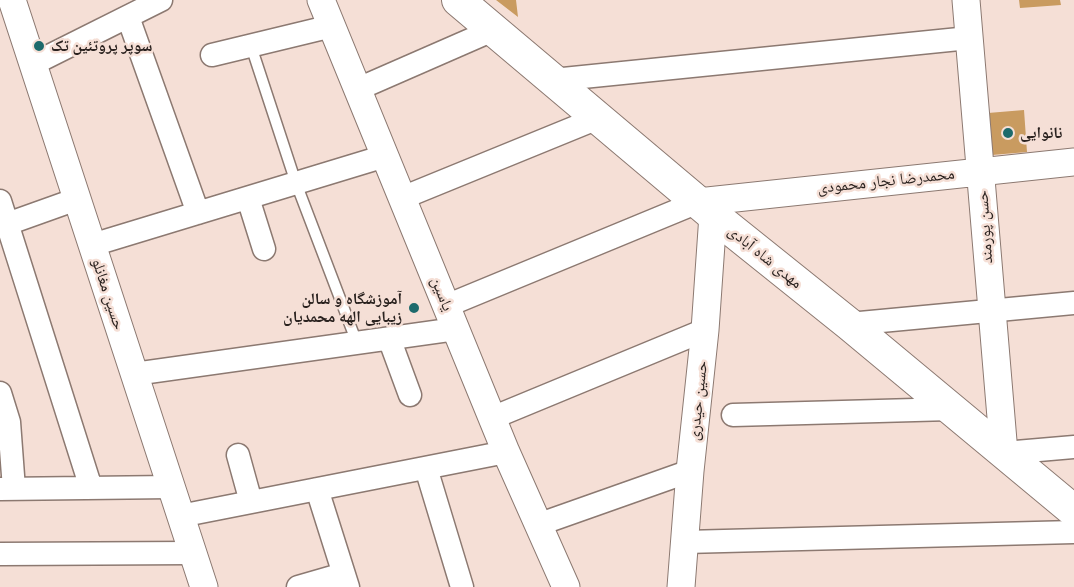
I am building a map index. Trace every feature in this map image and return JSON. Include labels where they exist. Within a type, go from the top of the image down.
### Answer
[{"type":"main road","name":"مهدی شاه آبادی","points":[[458,0],[705,209],[849,324],[1074,511]]},
{"type":"street","name":"حسین مغانلو","points":[[12,0],[204,587]]},
{"type":"street","points":[[33,64],[161,0]]},
{"type":"street","name":"یاسین","points":[[321,0],[506,452],[540,524],[566,587]]},
{"type":"street","name":"حسن پورمند","points":[[966,0],[1004,453]]},
{"type":"street","points":[[128,17],[198,213]]},
{"type":"street","points":[[212,54],[332,26]]},
{"type":"street","points":[[358,89],[493,30]]},
{"type":"street","points":[[553,80],[969,38]]},
{"type":"street","points":[[402,198],[598,118]]},
{"type":"street","points":[[92,245],[385,156]]},
{"type":"street","name":"محمدرضا نجار محمودی","points":[[705,209],[981,171],[1074,162]]},
{"type":"street","points":[[248,198],[264,249]]},
{"type":"street","points":[[7,224],[77,199]]},
{"type":"street","points":[[0,201],[91,488]]},
{"type":"street","points":[[134,374],[389,338],[451,317],[705,209]]},
{"type":"street","name":"حسین حیدری","points":[[681,587],[690,471],[714,415],[705,330],[705,209]]},
{"type":"street","points":[[849,324],[1074,303]]},
{"type":"street","points":[[492,418],[705,330]]},
{"type":"street","points":[[389,338],[410,394]]},
{"type":"street","points":[[0,393],[9,422],[7,489],[171,487]]},
{"type":"street","points":[[714,415],[951,409]]},
{"type":"street","points":[[1004,453],[1074,447]]},
{"type":"street","points":[[180,516],[506,452]]},
{"type":"street","points":[[238,455],[251,502]]},
{"type":"street","points":[[426,468],[462,587]]},
{"type":"street","points":[[540,524],[690,471]]},
{"type":"street","points":[[298,587],[345,580],[317,489]]},
{"type":"street","points":[[685,542],[1074,532]]},
{"type":"street","points":[[0,554],[192,553]]},
{"type":"lane","points":[[251,46],[296,183],[357,343]]},
{"type":"building","points":[[496,0],[516,0],[518,17]]},
{"type":"building","points":[[1019,0],[1060,0],[1061,5],[1020,8]]},
{"type":"building","name":"نانوایی","points":[[1024,110],[1027,152],[992,155],[988,113]]},
{"type":"place","name":"سوپر پروتئین تک","points":[[39,46]]},
{"type":"place","name":"نانوایی","points":[[1008,133]]},
{"type":"place","name":"آموزشگاه و سالن زیبایی الهه محمدیان","points":[[414,308]]}]
